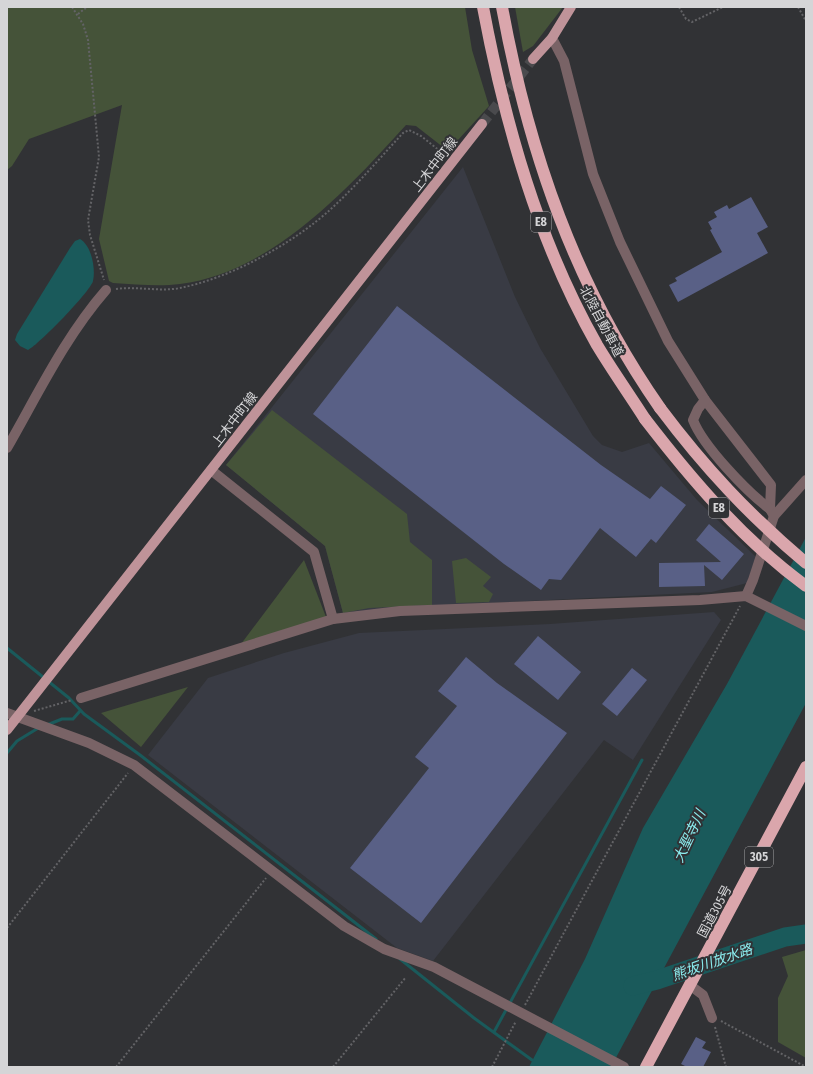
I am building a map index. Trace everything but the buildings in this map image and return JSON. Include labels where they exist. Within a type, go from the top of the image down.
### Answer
[{"type":"highway","name":"北陸自動車道","points":[[483,7],[506,116],[537,214],[576,304],[597,344],[645,419],[705,494],[768,555],[806,586]]},
{"type":"highway","name":"北陸自動車道","points":[[502,7],[524,110],[538,158],[555,208],[582,274],[610,330],[636,374],[689,447],[751,515],[806,563]]},
{"type":"highway","name":"国道305号","points":[[646,1067],[693,982],[806,767]]},
{"type":"main road","points":[[534,59],[552,38],[571,7]]},
{"type":"main road","name":"上木中町線","points":[[7,730],[482,124]]},
{"type":"street","points":[[552,38],[564,61],[592,174],[620,242],[668,341],[704,400],[771,485],[772,512],[753,580],[746,596]]},
{"type":"street","points":[[7,448],[68,341],[83,318],[106,290]]},
{"type":"street","points":[[704,400],[693,420],[697,430],[719,458],[772,512]]},
{"type":"street","points":[[211,470],[314,552],[333,619]]},
{"type":"street","points":[[772,512],[806,480]]},
{"type":"street","points":[[81,698],[333,619],[400,612],[700,600],[746,596],[806,626]]},
{"type":"street","points":[[7,713],[89,742],[134,765],[344,926],[384,949],[434,967],[624,1067]]},
{"type":"street","points":[[693,982],[703,995],[712,1018]]},
{"type":"path","points":[[72,7],[78,14],[88,40],[99,157],[88,220],[90,235],[106,290]]},
{"type":"path","points":[[78,14],[87,7]]},
{"type":"path","points":[[679,7],[686,19],[692,22],[723,7]]},
{"type":"path","points":[[798,7],[806,21]]},
{"type":"path","points":[[118,288],[178,289],[219,278],[238,270],[295,236],[332,208],[404,133],[409,130],[421,136],[452,162]]},
{"type":"path","points":[[492,1067],[746,596]]},
{"type":"path","points":[[17,717],[81,698]]},
{"type":"path","points":[[7,928],[134,765]]},
{"type":"path","points":[[116,1067],[272,871]]},
{"type":"path","points":[[333,1067],[406,977]]},
{"type":"path","points":[[712,1018],[729,1024],[806,1067]]},
{"type":"path","points":[[712,1018],[726,1067]]},
{"type":"shaded area","points":[[463,167],[515,297],[540,348],[593,436],[602,445],[622,452],[649,443],[697,500],[756,557],[747,583],[712,592],[448,605],[343,613],[325,546],[226,465]]},
{"type":"shaded area","points":[[714,612],[721,620],[633,760],[604,740],[433,961],[397,948],[148,755],[208,678],[284,653],[359,633],[550,624]]},
{"type":"green space","points":[[7,7],[465,7],[472,50],[489,106],[448,151],[416,126],[406,125],[359,176],[333,201],[276,246],[246,263],[214,276],[180,284],[155,285],[113,283],[109,281],[99,239],[122,105],[29,139],[12,166],[7,170]]},
{"type":"green space","points":[[515,7],[563,7],[533,46],[523,52]]},
{"type":"green space","points":[[272,410],[407,514],[410,542],[432,560],[432,605],[369,608],[343,613],[325,546],[226,465]]},
{"type":"green space","points":[[466,558],[491,577],[483,586],[493,594],[489,602],[456,603],[452,561]]},
{"type":"green space","points":[[304,560],[326,617],[241,644]]},
{"type":"green space","points":[[188,687],[141,747],[101,713]]},
{"type":"green space","points":[[806,950],[806,1058],[778,1042],[778,998],[788,976],[782,957]]},
{"type":"water","points":[[80,239],[87,246],[92,257],[94,276],[90,287],[64,317],[34,346],[28,350],[20,346],[15,340],[17,334],[70,248],[75,241]]},
{"type":"water","name":"大聖寺川","points":[[806,537],[806,703],[611,1067],[529,1067],[585,959],[643,828],[727,684]]},
{"type":"waterway","points":[[7,648],[69,698],[84,714],[140,755],[376,939]]},
{"type":"waterway","points":[[47,725],[62,719],[73,719],[80,711]]},
{"type":"waterway","points":[[7,753],[17,741],[40,727]]},
{"type":"waterway","points":[[494,1032],[642,760]]},
{"type":"waterway","name":"熊坂川放水路","points":[[633,986],[657,980],[785,937],[806,934]]},
{"type":"waterway","points":[[400,959],[474,1018],[532,1060]]},
{"type":"tunnel","points":[[482,124],[533,59]]}]
